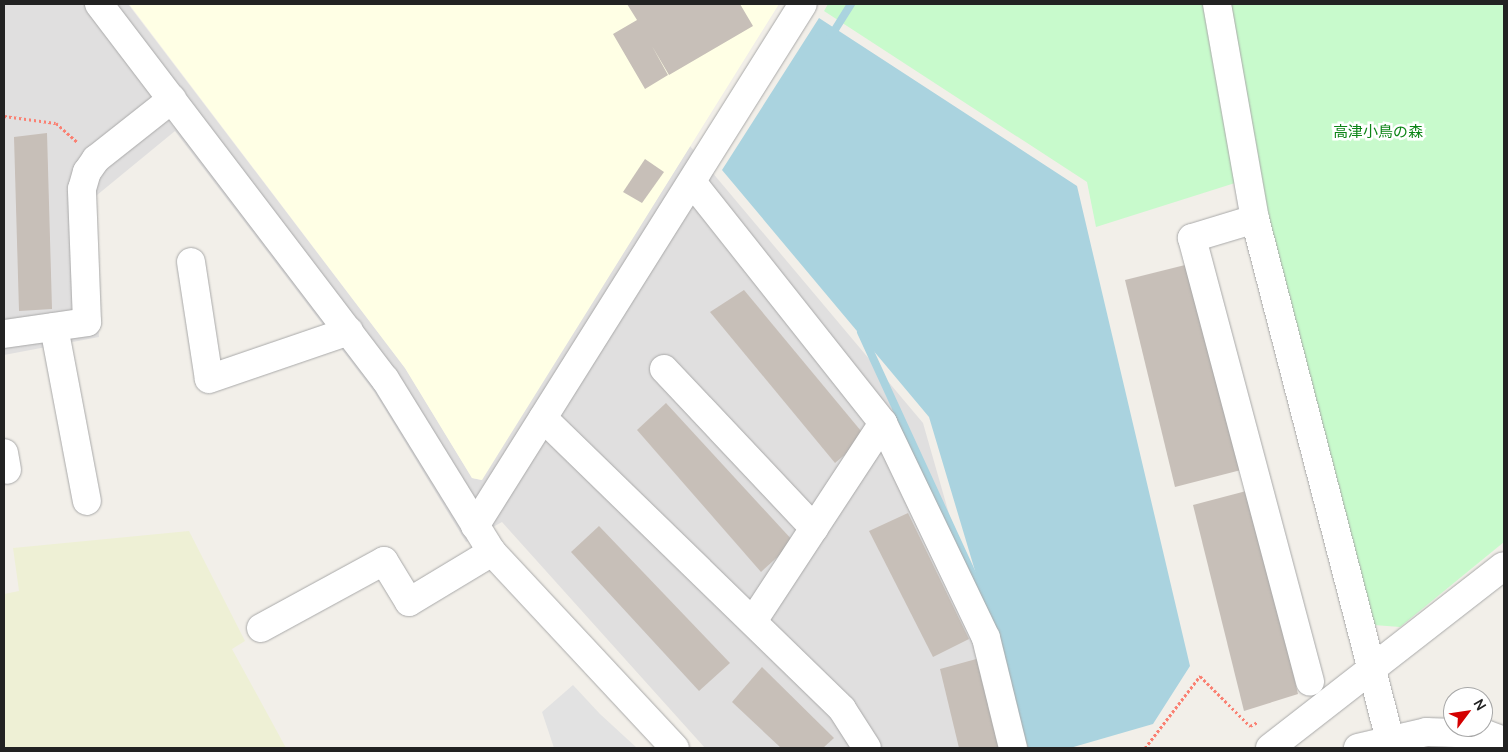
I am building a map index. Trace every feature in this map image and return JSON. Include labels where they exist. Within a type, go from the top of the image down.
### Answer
[{"type":"street","points":[[99,4],[385,379],[492,552],[675,748]]},
{"type":"street","points":[[475,526],[803,4]]},
{"type":"street","points":[[1217,4],[1255,219],[1370,671],[1372,745],[1446,731],[1504,741]]},
{"type":"street","points":[[4,334],[87,322],[82,189],[96,159],[172,100]]},
{"type":"street","points":[[692,182],[883,424],[986,638],[1013,748]]},
{"type":"street","points":[[1255,219],[1192,238],[1310,682]]},
{"type":"street","points":[[191,262],[209,380],[349,331]]},
{"type":"street","points":[[54,327],[87,501]]},
{"type":"street","points":[[664,368],[814,528]]},
{"type":"street","points":[[543,418],[842,709],[867,748]]},
{"type":"street","points":[[753,622],[883,424]]},
{"type":"street","points":[[261,628],[384,561],[409,602],[492,552]]},
{"type":"street","points":[[1270,748],[1504,566]]},
{"type":"path","points":[[4,116],[56,123],[96,159]]},
{"type":"path","points":[[1145,748],[1200,676],[1250,726],[1267,718]]},
{"type":"shaded area","points":[[4,4],[128,4],[405,368],[472,478],[481,480],[690,146],[923,423],[1016,748],[705,748],[502,522],[466,542],[375,393],[175,131],[91,200],[99,337],[4,355]]},
{"type":"shaded area","points":[[129,4],[779,4],[482,480],[472,478],[405,368]]},
{"type":"shaded area","points":[[189,531],[245,641],[232,649],[286,748],[4,748],[4,594],[19,591],[13,548]]},
{"type":"shaded area","points":[[573,685],[600,714],[637,748],[554,748],[542,712]]},
{"type":"green space","points":[[828,4],[1209,4],[1235,183],[1096,227],[1087,182],[824,11]]},
{"type":"green space","name":"高津小鳥の森","points":[[1228,4],[1504,4],[1504,542],[1400,627],[1374,625],[1238,100]]},
{"type":"water","points":[[819,18],[1077,186],[1190,666],[1153,724],[1070,748],[1028,748],[929,417],[722,170]]},
{"type":"building","points":[[627,4],[740,4],[753,26],[669,75],[652,46],[668,75],[645,89],[613,34],[637,20]]},
{"type":"building","points":[[47,133],[52,309],[19,311],[14,137]]},
{"type":"building","points":[[645,159],[664,172],[642,203],[623,192]]},
{"type":"building","points":[[1185,265],[1241,470],[1175,487],[1125,280]]},
{"type":"building","points":[[744,290],[866,437],[835,463],[710,312]]},
{"type":"building","points":[[666,403],[794,542],[761,572],[637,430]]},
{"type":"building","points":[[1250,490],[1298,694],[1244,711],[1193,505]]},
{"type":"building","points":[[908,513],[969,639],[933,657],[869,531]]},
{"type":"building","points":[[599,526],[730,663],[699,691],[571,552]]},
{"type":"building","points":[[980,658],[1000,748],[959,748],[940,669]]},
{"type":"building","points":[[762,667],[834,738],[823,748],[781,748],[732,702]]},
{"type":"waterway","points":[[831,36],[851,4]]},
{"type":"waterway","points":[[861,332],[985,601]]}]
